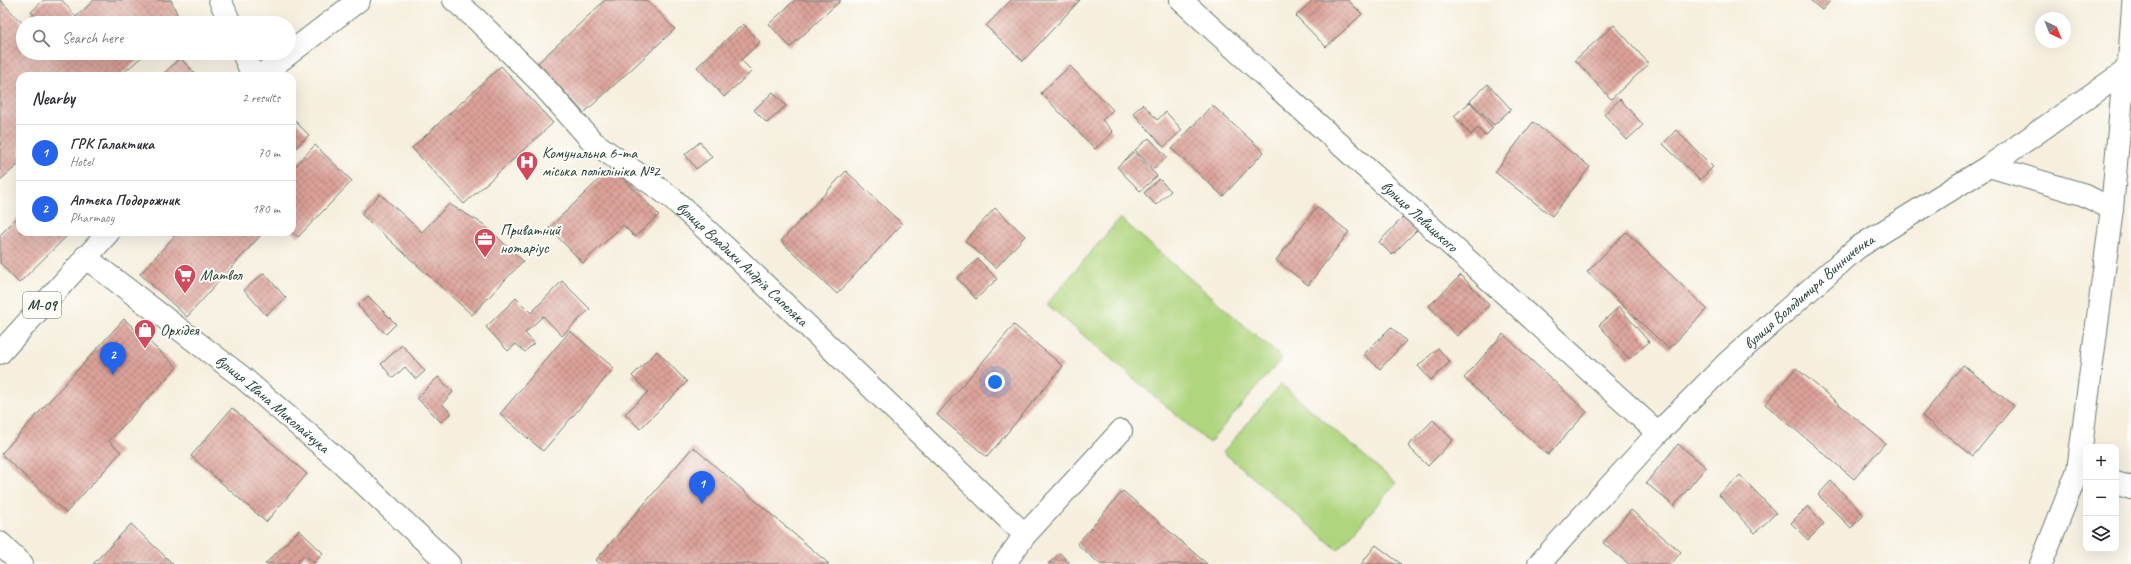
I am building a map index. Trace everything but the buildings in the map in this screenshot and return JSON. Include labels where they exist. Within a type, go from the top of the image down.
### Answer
[{"type":"street","points":[[220,0],[227,16]]},
{"type":"street","points":[[296,48],[359,0]]},
{"type":"street","name":"вулиця Владики Андрія Сапеляка","points":[[454,0],[476,19],[537,79],[594,142],[672,198],[737,258],[1024,535]]},
{"type":"street","name":"вулиця Левицького","points":[[1181,0],[1658,433]]},
{"type":"street","points":[[246,60],[251,72]]},
{"type":"street","points":[[265,72],[281,60]]},
{"type":"street","points":[[2041,564],[2082,471],[2119,201],[2127,66]]},
{"type":"street","name":"вулиця Володимира Винниченка","points":[[1540,564],[1658,433],[1728,362],[1857,248],[1989,166],[2127,66]]},
{"type":"street","points":[[1989,166],[2082,194],[2119,201]]},
{"type":"street","name":"М-09","points":[[0,353],[105,236]]},
{"type":"street","name":"вулиця Івана Миколайчука","points":[[85,257],[242,377],[342,463],[449,564]]},
{"type":"street","points":[[1004,564],[1024,535],[1121,430]]},
{"type":"street","points":[[2119,484],[2131,488]]},
{"type":"street","points":[[0,543],[22,564]]},
{"type":"lane","points":[[2127,66],[2130,0]]},
{"type":"green space","points":[[1120,218],[1282,358],[1209,443],[1047,304]]},
{"type":"green space","points":[[1281,384],[1396,483],[1338,550],[1223,452]]},
{"type":"place","name":"Комунальна 6-та міська поліклініка №2","points":[[527,182]]},
{"type":"place","name":"Приватний нотаріус","points":[[485,258]]},
{"type":"place","name":"Матвол","points":[[185,294]]},
{"type":"place","name":"Орхідея","points":[[145,350]]},
{"type":"place","name":"Аптека Подорожник","points":[[113,375]]},
{"type":"place","name":"ГРК Галактика","points":[[702,504]]}]
